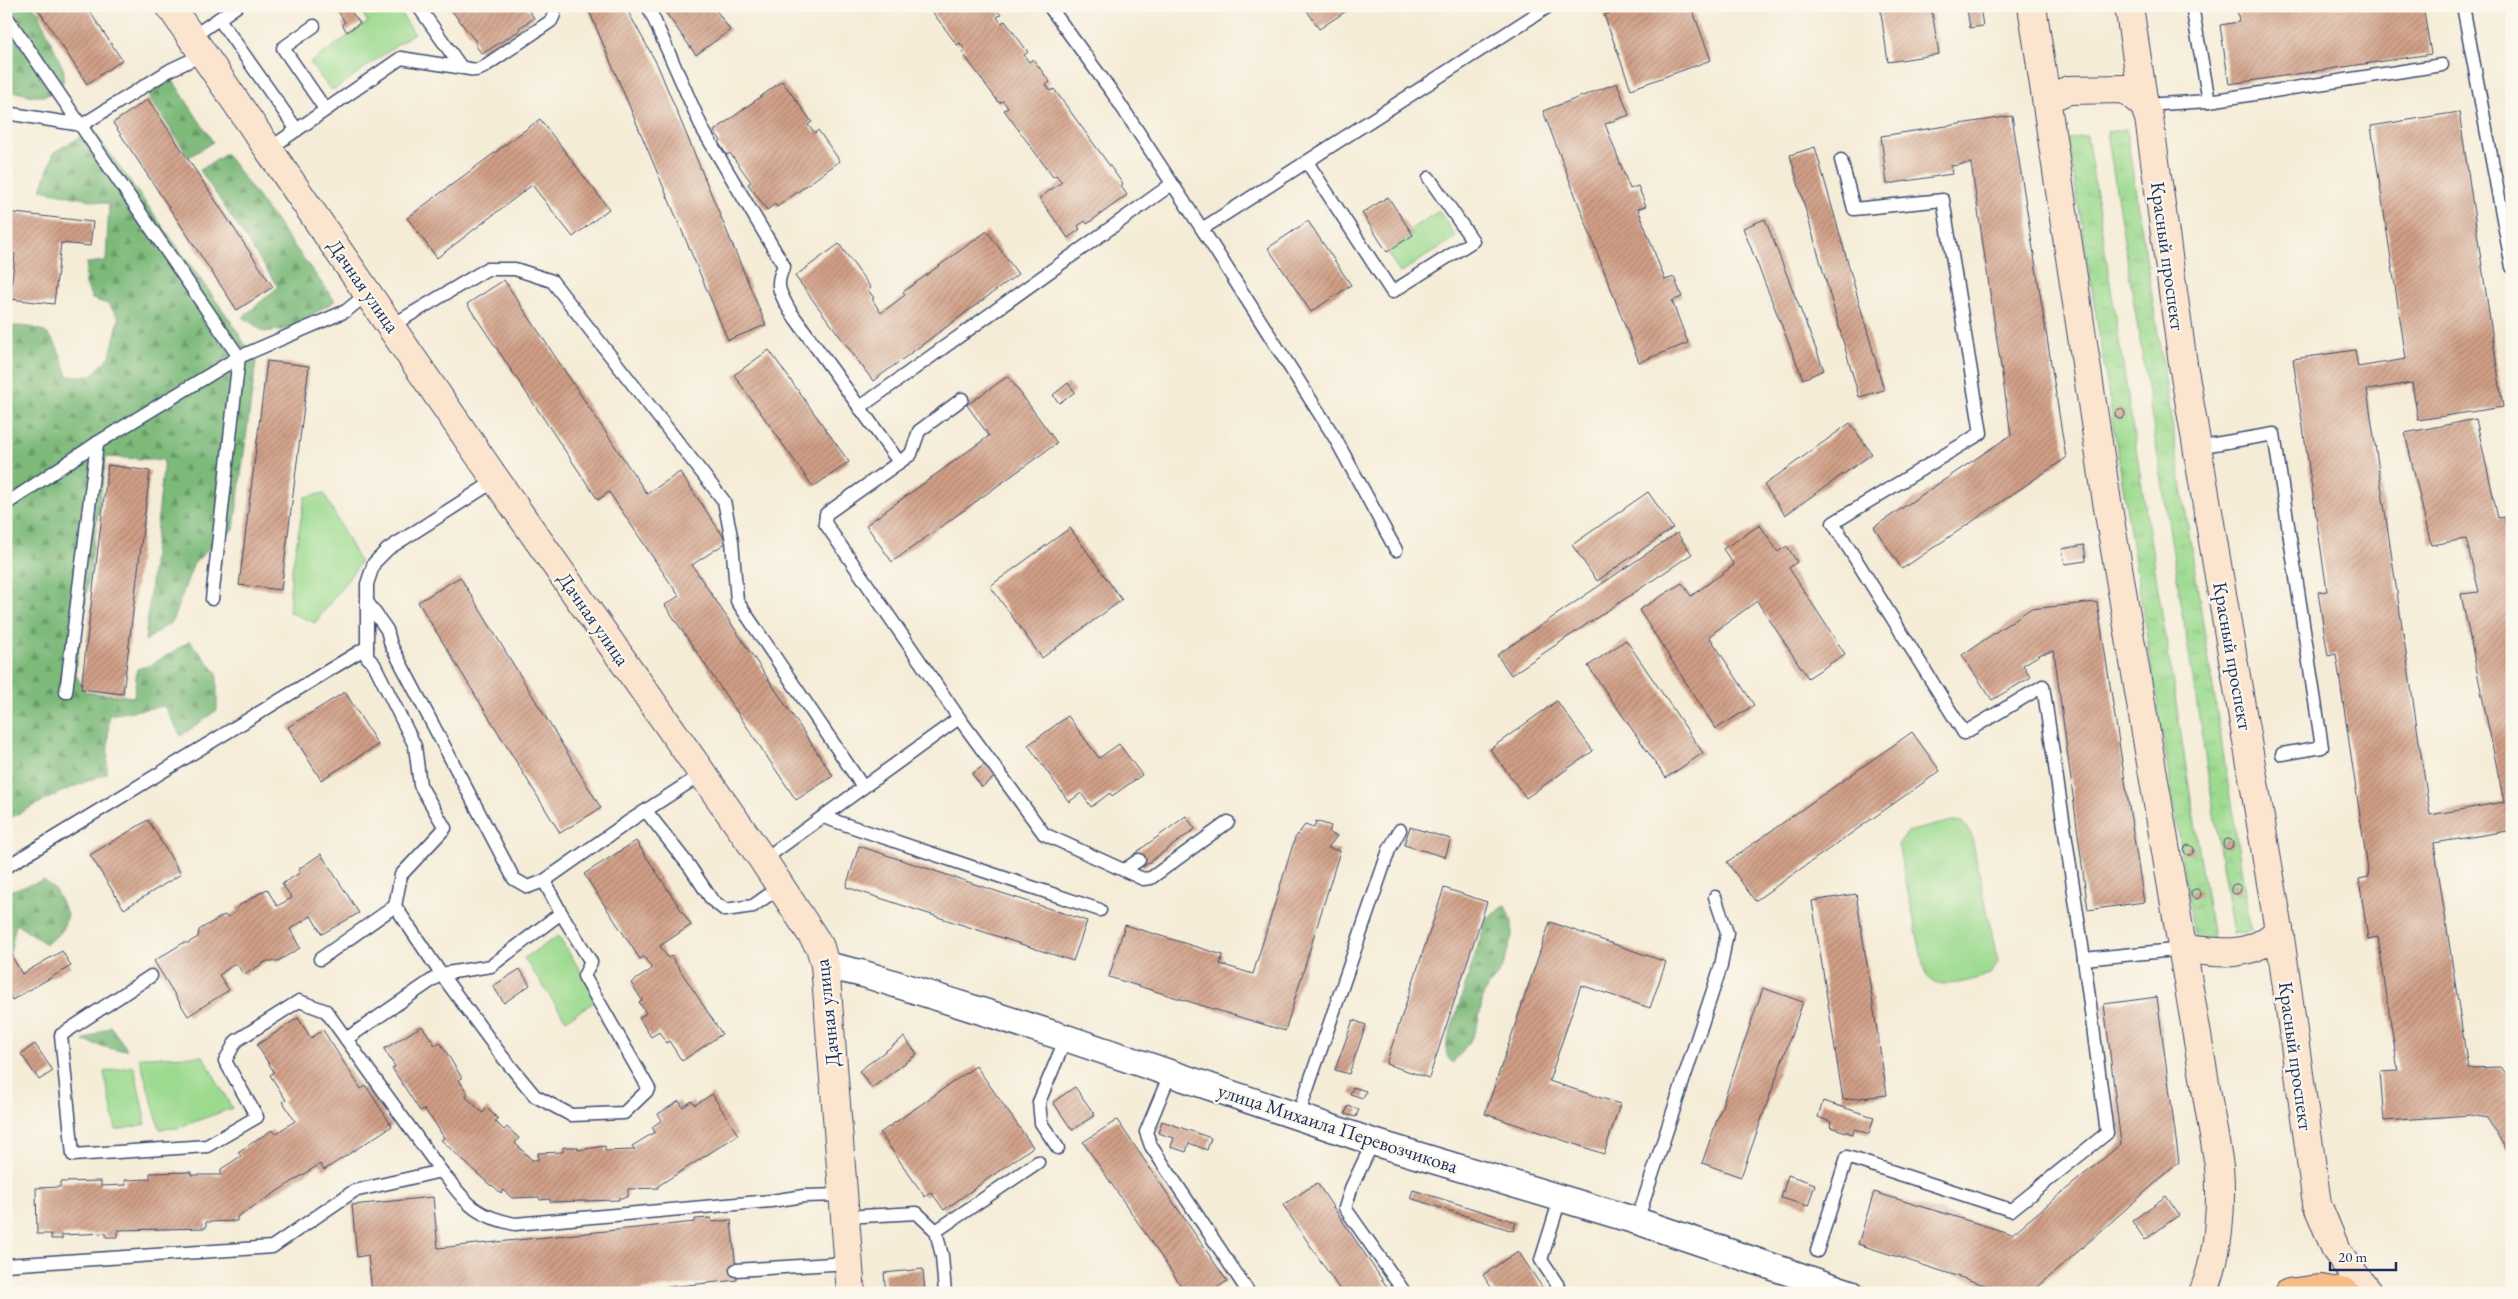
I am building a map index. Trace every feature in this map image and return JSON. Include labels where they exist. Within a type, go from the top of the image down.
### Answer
[{"type":"main road","name":"Дачная улица","points":[[170,6],[496,480],[763,860],[820,947],[825,964],[851,1293]]},
{"type":"main road","points":[[2032,6],[2048,98],[2107,502],[2184,949],[2221,1194],[2208,1282],[2203,1293]]},
{"type":"main road","name":"Красный проспект","points":[[2129,6],[2144,105],[2149,118],[2183,364],[2279,930],[2316,1204],[2336,1250],[2368,1293]]},
{"type":"main road","points":[[2048,98],[2069,90],[2125,89],[2144,105]]},
{"type":"main road","points":[[2184,949],[2232,953],[2267,943],[2279,930]]},
{"type":"main road","points":[[2288,1293],[2320,1289],[2346,1293]]},
{"type":"street","name":"улица Михаила Перевозчикова","points":[[825,964],[864,974],[1066,1038],[1372,1142],[1637,1221],[1850,1293]]},
{"type":"lane","points":[[6,113],[82,125],[170,70],[197,46],[218,19],[237,6]]},
{"type":"lane","points":[[418,6],[461,67]]},
{"type":"lane","points":[[268,149],[401,58],[461,67],[482,68],[551,20],[554,15],[553,6]]},
{"type":"lane","points":[[648,6],[703,130],[784,266],[778,278],[780,292],[790,311],[899,462]]},
{"type":"lane","points":[[1050,6],[1112,92],[1335,438],[1396,550]]},
{"type":"lane","points":[[1202,229],[1549,6]]},
{"type":"lane","points":[[2192,6],[2209,101]]},
{"type":"lane","points":[[2463,6],[2512,267]]},
{"type":"lane","points":[[6,16],[239,357],[212,599]]},
{"type":"lane","points":[[218,19],[297,130]]},
{"type":"lane","points":[[314,26],[283,48],[326,109]]},
{"type":"lane","points":[[2144,105],[2209,101],[2442,65]]},
{"type":"lane","points":[[1817,1251],[1847,1157],[2011,1210],[2107,1133],[2084,959],[2043,686],[1964,733],[1833,522],[1981,433],[1943,200],[1854,209],[1841,160]]},
{"type":"lane","points":[[1307,162],[1392,292],[1473,241],[1429,178]]},
{"type":"lane","points":[[859,408],[1172,184]]},
{"type":"lane","points":[[391,326],[487,269],[515,269],[552,281],[724,501],[732,541],[737,601],[864,787]]},
{"type":"lane","points":[[6,504],[96,444],[239,357],[346,311],[368,293]]},
{"type":"lane","points":[[962,399],[918,431],[913,452],[826,514],[825,523],[959,718],[1044,834],[1143,879],[1151,878],[1228,822]]},
{"type":"lane","points":[[2198,447],[2274,434],[2322,747],[2282,754]]},
{"type":"lane","points":[[66,692],[96,444]]},
{"type":"lane","points":[[320,959],[395,906],[402,874],[445,828],[420,785],[415,746],[374,664],[367,657],[367,584],[374,563],[388,549],[496,480]]},
{"type":"lane","points":[[368,603],[386,630],[391,645],[514,878],[528,887],[544,882],[702,774]]},
{"type":"lane","points":[[6,867],[368,647]]},
{"type":"lane","points":[[763,860],[959,718]]},
{"type":"lane","points":[[646,811],[690,867],[712,900],[725,910],[753,906],[780,887]]},
{"type":"lane","points":[[822,817],[1100,910]]},
{"type":"lane","points":[[1298,1116],[1389,850],[1400,830]]},
{"type":"lane","points":[[1124,870],[1139,860]]},
{"type":"lane","points":[[395,906],[441,974],[501,1055],[535,1096],[571,1115],[624,1113],[649,1089],[584,976],[591,962],[544,882]]},
{"type":"lane","points":[[1637,1221],[1721,966],[1728,933],[1716,897]]},
{"type":"lane","points":[[346,1039],[441,974],[490,966],[561,912]]},
{"type":"lane","points":[[2084,959],[2184,949]]},
{"type":"lane","points":[[151,976],[62,1035],[73,1155],[207,1146],[257,1117],[225,1061],[236,1041],[299,1002],[326,1011],[441,1171],[474,1210],[490,1219],[515,1224],[771,1201],[804,1196],[843,1206],[917,1213],[936,1231],[942,1256],[945,1293]]},
{"type":"lane","points":[[1058,1148],[1041,1123],[1039,1102],[1066,1038]]},
{"type":"lane","points":[[1170,1074],[1146,1132],[1151,1146],[1249,1293]]},
{"type":"lane","points":[[1372,1142],[1352,1186],[1346,1208],[1404,1293]]},
{"type":"lane","points":[[936,1231],[1038,1162]]},
{"type":"lane","points":[[6,1264],[272,1247],[354,1191],[441,1171]]},
{"type":"lane","points":[[1560,1199],[1541,1260],[1563,1293]]},
{"type":"lane","points":[[736,1270],[848,1264]]},
{"type":"green space","points":[[6,6],[33,6],[38,12],[64,71],[63,82],[56,91],[45,96],[33,96],[12,91],[6,94]]},
{"type":"green space","points":[[357,6],[396,6],[414,33],[335,89],[330,89],[310,63],[368,22]]},
{"type":"green space","points":[[170,76],[213,142],[189,157],[146,92]]},
{"type":"green space","points":[[2126,129],[2251,931],[2233,934],[2107,132]]},
{"type":"green space","points":[[93,130],[232,323],[256,362],[234,529],[208,549],[193,565],[172,622],[145,641],[164,460],[106,457],[75,673],[85,692],[134,697],[137,669],[151,665],[190,641],[217,673],[217,710],[181,736],[164,706],[109,715],[107,773],[59,793],[6,820],[6,326],[33,328],[49,336],[59,351],[68,376],[91,376],[110,356],[119,318],[108,304],[92,299],[85,281],[87,263],[106,261],[109,204],[41,190],[54,152]]},
{"type":"green space","points":[[2087,136],[2213,939],[2195,942],[2068,139]]},
{"type":"green space","points":[[226,154],[335,301],[288,329],[264,332],[243,317],[278,287],[200,170]]},
{"type":"green space","points":[[1439,211],[1456,237],[1400,273],[1387,252],[1413,235],[1409,230]]},
{"type":"green space","points":[[324,493],[360,563],[315,623],[289,612],[291,574],[305,497]]},
{"type":"green space","points":[[1952,821],[1962,822],[1971,834],[1998,962],[1990,974],[1964,982],[1945,984],[1929,979],[1925,972],[1898,845],[1907,832]]},
{"type":"green space","points":[[44,880],[55,890],[68,915],[61,932],[46,944],[16,924],[6,974],[6,892]]},
{"type":"green space","points":[[1505,906],[1512,922],[1512,936],[1503,967],[1484,993],[1477,1027],[1470,1041],[1453,1063],[1447,1056],[1447,1042],[1487,918]]},
{"type":"green space","points":[[558,936],[599,999],[566,1020],[524,958]]},
{"type":"green space","points":[[110,1026],[127,1049],[116,1050],[83,1041]]},
{"type":"green space","points":[[203,1056],[232,1108],[177,1128],[160,1129],[139,1057]]},
{"type":"green space","points":[[134,1066],[146,1124],[116,1130],[104,1072]]},
{"type":"building","points":[[36,6],[86,6],[122,60],[87,84]]},
{"type":"building","points":[[342,6],[347,6],[360,23],[347,32],[342,24],[345,22],[337,10]]},
{"type":"building","points":[[448,6],[526,6],[534,18],[519,28],[520,30],[482,54],[475,45],[477,43]]},
{"type":"building","points":[[587,6],[625,6],[657,64],[766,325],[728,340]]},
{"type":"building","points":[[661,6],[722,6],[716,10],[730,30],[696,55]]},
{"type":"building","points":[[928,6],[994,6],[1001,15],[997,17],[1001,23],[1005,21],[1028,52],[1024,55],[1029,62],[1033,59],[1050,82],[1046,85],[1051,91],[1054,89],[1123,184],[1121,186],[1127,195],[1087,224],[1085,221],[1078,226],[1080,229],[1068,238],[1039,198],[1062,182],[1056,175],[1053,177],[1004,110],[1008,108],[1003,101],[999,103],[962,52],[965,50],[960,43],[957,45]]},
{"type":"building","points":[[1304,6],[1354,6],[1319,29]]},
{"type":"building","points":[[1627,6],[1691,6],[1711,60],[1631,89],[1604,15]]},
{"type":"building","points":[[1880,6],[1931,6],[1939,54],[1888,62]]},
{"type":"building","points":[[2237,6],[2423,6],[2431,54],[2229,84],[2220,25],[2239,22]]},
{"type":"building","points":[[1980,7],[1983,26],[1970,28],[1967,9]]},
{"type":"building","points":[[782,81],[812,122],[808,125],[815,133],[818,130],[840,161],[777,207],[775,204],[767,210],[748,184],[751,182],[730,153],[727,155],[718,143],[721,141],[714,131]]},
{"type":"building","points":[[1617,83],[1629,115],[1605,124],[1630,189],[1638,186],[1646,206],[1638,209],[1665,280],[1674,277],[1682,297],[1672,301],[1688,343],[1639,362],[1543,111]]},
{"type":"building","points":[[148,99],[273,287],[237,310],[113,123]]},
{"type":"building","points":[[2459,112],[2503,407],[2418,420],[2412,383],[2367,390],[2430,815],[2504,802],[2461,594],[2479,592],[2466,539],[2431,545],[2405,433],[2476,419],[2498,518],[2504,517],[2512,553],[2512,843],[2508,831],[2434,843],[2468,1068],[2500,1067],[2512,1079],[2512,1159],[2487,1118],[2470,1115],[2384,1121],[2380,1072],[2398,1071],[2378,937],[2368,939],[2359,879],[2369,877],[2336,654],[2328,656],[2318,592],[2327,591],[2293,359],[2355,350],[2358,367],[2406,359],[2371,126]]},
{"type":"building","points":[[2012,116],[2066,458],[1902,569],[1874,527],[2011,435],[1971,163],[1951,166],[1952,174],[1887,184],[1881,136]]},
{"type":"building","points":[[540,119],[609,209],[573,237],[532,185],[437,258],[407,218]]},
{"type":"building","points":[[1815,147],[1884,390],[1859,397],[1790,155]]},
{"type":"building","points":[[1388,197],[1413,235],[1387,252],[1362,213]]},
{"type":"building","points":[[6,212],[93,222],[90,246],[61,243],[54,304],[10,299],[15,254],[6,253]]},
{"type":"building","points":[[1765,219],[1824,370],[1803,379],[1743,228]]},
{"type":"building","points":[[1308,221],[1351,285],[1311,312],[1268,248]]},
{"type":"building","points":[[987,231],[1018,274],[873,381],[795,276],[839,244],[871,288],[868,290],[881,313],[905,295],[903,292]]},
{"type":"building","points":[[504,280],[647,494],[680,472],[727,542],[692,565],[833,776],[796,800],[665,605],[679,596],[609,492],[598,500],[467,304]]},
{"type":"building","points":[[769,350],[849,462],[813,487],[734,375]]},
{"type":"building","points":[[267,361],[309,366],[281,590],[239,585]]},
{"type":"building","points":[[1008,376],[1057,443],[892,562],[866,525],[989,436],[967,405]]},
{"type":"building","points":[[1068,383],[1075,392],[1059,403],[1053,395]]},
{"type":"building","points":[[2118,409],[2122,409],[2125,414],[2124,418],[2118,419],[2115,416],[2115,412]]},
{"type":"building","points":[[1850,423],[1872,454],[1785,515],[1764,485]]},
{"type":"building","points":[[108,465],[150,471],[123,694],[81,689]]},
{"type":"building","points":[[1648,492],[1673,528],[1597,581],[1572,545]]},
{"type":"building","points":[[1760,525],[1778,552],[1787,546],[1797,562],[1789,568],[1845,654],[1808,678],[1757,601],[1709,636],[1754,705],[1716,729],[1639,610],[1682,583],[1691,596],[1734,565],[1723,549]]},
{"type":"building","points":[[1070,528],[1122,600],[1042,658],[990,586]]},
{"type":"building","points":[[1677,533],[1692,554],[1511,675],[1497,655]]},
{"type":"building","points":[[2084,545],[2086,561],[2065,564],[2062,549]]},
{"type":"building","points":[[460,577],[601,808],[560,833],[418,602]]},
{"type":"building","points":[[2097,602],[2144,902],[2088,910],[2054,651],[2041,654],[2023,665],[2031,677],[1992,700],[1962,655],[2030,609]]},
{"type":"building","points":[[1626,640],[1703,753],[1666,778],[1588,666]]},
{"type":"building","points":[[345,692],[378,745],[321,780],[288,727]]},
{"type":"building","points":[[1557,701],[1593,751],[1526,798],[1490,749]]},
{"type":"building","points":[[1068,716],[1099,758],[1119,744],[1142,775],[1112,796],[1110,793],[1091,807],[1081,793],[1069,802],[1028,745]]},
{"type":"building","points":[[1912,732],[1940,771],[1755,901],[1727,862]]},
{"type":"building","points":[[987,763],[996,776],[982,787],[972,774]]},
{"type":"building","points":[[1186,816],[1195,829],[1143,867],[1134,854]]},
{"type":"building","points":[[148,820],[181,874],[124,909],[90,855]]},
{"type":"building","points":[[1316,821],[1331,826],[1329,833],[1337,836],[1328,848],[1340,851],[1285,1031],[1109,977],[1125,925],[1223,955],[1220,964],[1253,974],[1295,838],[1305,825],[1314,828]]},
{"type":"building","points":[[1410,827],[1451,839],[1445,857],[1404,845]]},
{"type":"building","points":[[2226,839],[2230,839],[2233,844],[2230,849],[2226,849],[2223,846],[2223,842]]},
{"type":"building","points":[[636,841],[691,925],[660,946],[668,958],[671,956],[722,1034],[682,1061],[669,1041],[666,1043],[659,1032],[651,1037],[639,1018],[646,1013],[639,1002],[642,1000],[631,983],[652,969],[644,957],[640,959],[584,874]]},
{"type":"building","points":[[2187,845],[2191,845],[2194,850],[2191,855],[2187,855],[2184,852],[2184,848]]},
{"type":"building","points":[[859,846],[1087,921],[1073,961],[846,887]]},
{"type":"building","points":[[321,854],[359,913],[322,934],[311,916],[290,929],[300,948],[278,961],[267,961],[244,975],[236,963],[219,975],[229,990],[188,1016],[154,961],[183,943],[188,943],[198,937],[199,930],[224,915],[228,917],[237,911],[237,907],[267,889],[277,906],[292,898],[282,884],[298,874],[300,868]]},
{"type":"building","points":[[2234,884],[2238,884],[2241,889],[2240,893],[2234,894],[2231,891],[2231,887]]},
{"type":"building","points":[[1444,888],[1487,902],[1429,1078],[1386,1064]]},
{"type":"building","points":[[2194,889],[2198,889],[2201,894],[2200,898],[2194,899],[2191,896],[2191,892]]},
{"type":"building","points":[[1856,894],[1887,1095],[1843,1100],[1812,901]]},
{"type":"building","points":[[1550,922],[1666,962],[1650,1008],[1581,985],[1549,1081],[1620,1104],[1604,1154],[1485,1114]]},
{"type":"building","points":[[62,951],[71,966],[12,1000],[6,990],[6,955],[10,953],[22,974]]},
{"type":"building","points":[[520,969],[530,985],[504,1003],[493,986]]},
{"type":"building","points":[[1763,988],[1803,1002],[1741,1177],[1702,1163]]},
{"type":"building","points":[[2157,997],[2179,1162],[2031,1293],[2009,1293],[1858,1244],[1874,1192],[2012,1234],[2121,1144],[2104,1004]]},
{"type":"building","points":[[298,1018],[311,1038],[323,1030],[361,1089],[366,1086],[392,1126],[324,1170],[320,1164],[237,1217],[237,1221],[206,1222],[206,1228],[118,1230],[118,1237],[106,1237],[106,1233],[62,1235],[62,1239],[51,1239],[51,1234],[37,1234],[36,1188],[60,1187],[60,1182],[101,1181],[101,1186],[126,1185],[125,1180],[150,1179],[150,1173],[191,1172],[191,1175],[221,1175],[221,1169],[241,1156],[238,1152],[272,1130],[275,1134],[295,1121],[283,1102],[286,1100],[270,1075],[274,1072],[257,1045]]},
{"type":"building","points":[[1353,1020],[1366,1025],[1349,1074],[1335,1070]]},
{"type":"building","points":[[422,1026],[435,1045],[440,1042],[462,1078],[459,1080],[468,1094],[465,1096],[483,1113],[487,1108],[498,1119],[495,1121],[504,1130],[507,1127],[519,1138],[515,1143],[532,1160],[538,1160],[538,1153],[563,1152],[563,1147],[578,1147],[578,1150],[605,1146],[605,1151],[635,1150],[632,1146],[655,1132],[652,1127],[662,1120],[658,1114],[679,1101],[683,1107],[692,1101],[695,1105],[712,1094],[738,1135],[658,1186],[658,1188],[628,1189],[628,1197],[619,1198],[619,1200],[550,1202],[550,1199],[540,1200],[539,1197],[512,1198],[503,1190],[501,1193],[491,1186],[441,1140],[444,1138],[435,1123],[424,1109],[420,1111],[392,1068],[395,1067],[384,1049]]},
{"type":"building","points":[[904,1037],[917,1054],[872,1088],[859,1071]]},
{"type":"building","points":[[35,1044],[53,1071],[39,1080],[21,1054]]},
{"type":"building","points":[[976,1066],[1033,1147],[944,1210],[931,1192],[925,1197],[880,1133]]},
{"type":"building","points":[[1075,1087],[1095,1115],[1072,1130],[1053,1102]]},
{"type":"building","points":[[1353,1087],[1366,1091],[1363,1098],[1350,1094]]},
{"type":"building","points":[[1823,1101],[1874,1117],[1869,1134],[1854,1129],[1853,1134],[1830,1127],[1831,1122],[1818,1117]]},
{"type":"building","points":[[1348,1106],[1359,1109],[1356,1117],[1345,1114]]},
{"type":"building","points":[[1117,1120],[1227,1281],[1209,1293],[1186,1293],[1083,1142]]},
{"type":"building","points":[[1162,1121],[1211,1138],[1207,1150],[1189,1143],[1186,1152],[1171,1147],[1174,1138],[1158,1133]]},
{"type":"building","points":[[1788,1175],[1815,1184],[1808,1206],[1781,1198]]},
{"type":"building","points":[[1317,1183],[1391,1293],[1342,1293],[1283,1205]]},
{"type":"building","points":[[1413,1190],[1516,1222],[1513,1231],[1410,1198]]},
{"type":"building","points":[[2166,1196],[2179,1215],[2145,1240],[2132,1221]]},
{"type":"building","points":[[433,1197],[438,1248],[695,1222],[695,1219],[711,1218],[712,1222],[731,1220],[737,1280],[610,1293],[372,1293],[368,1255],[357,1257],[352,1205]]},
{"type":"building","points":[[1518,1251],[1546,1293],[1495,1293],[1483,1275]]},
{"type":"building","points":[[923,1269],[925,1293],[886,1293],[884,1273]]}]
